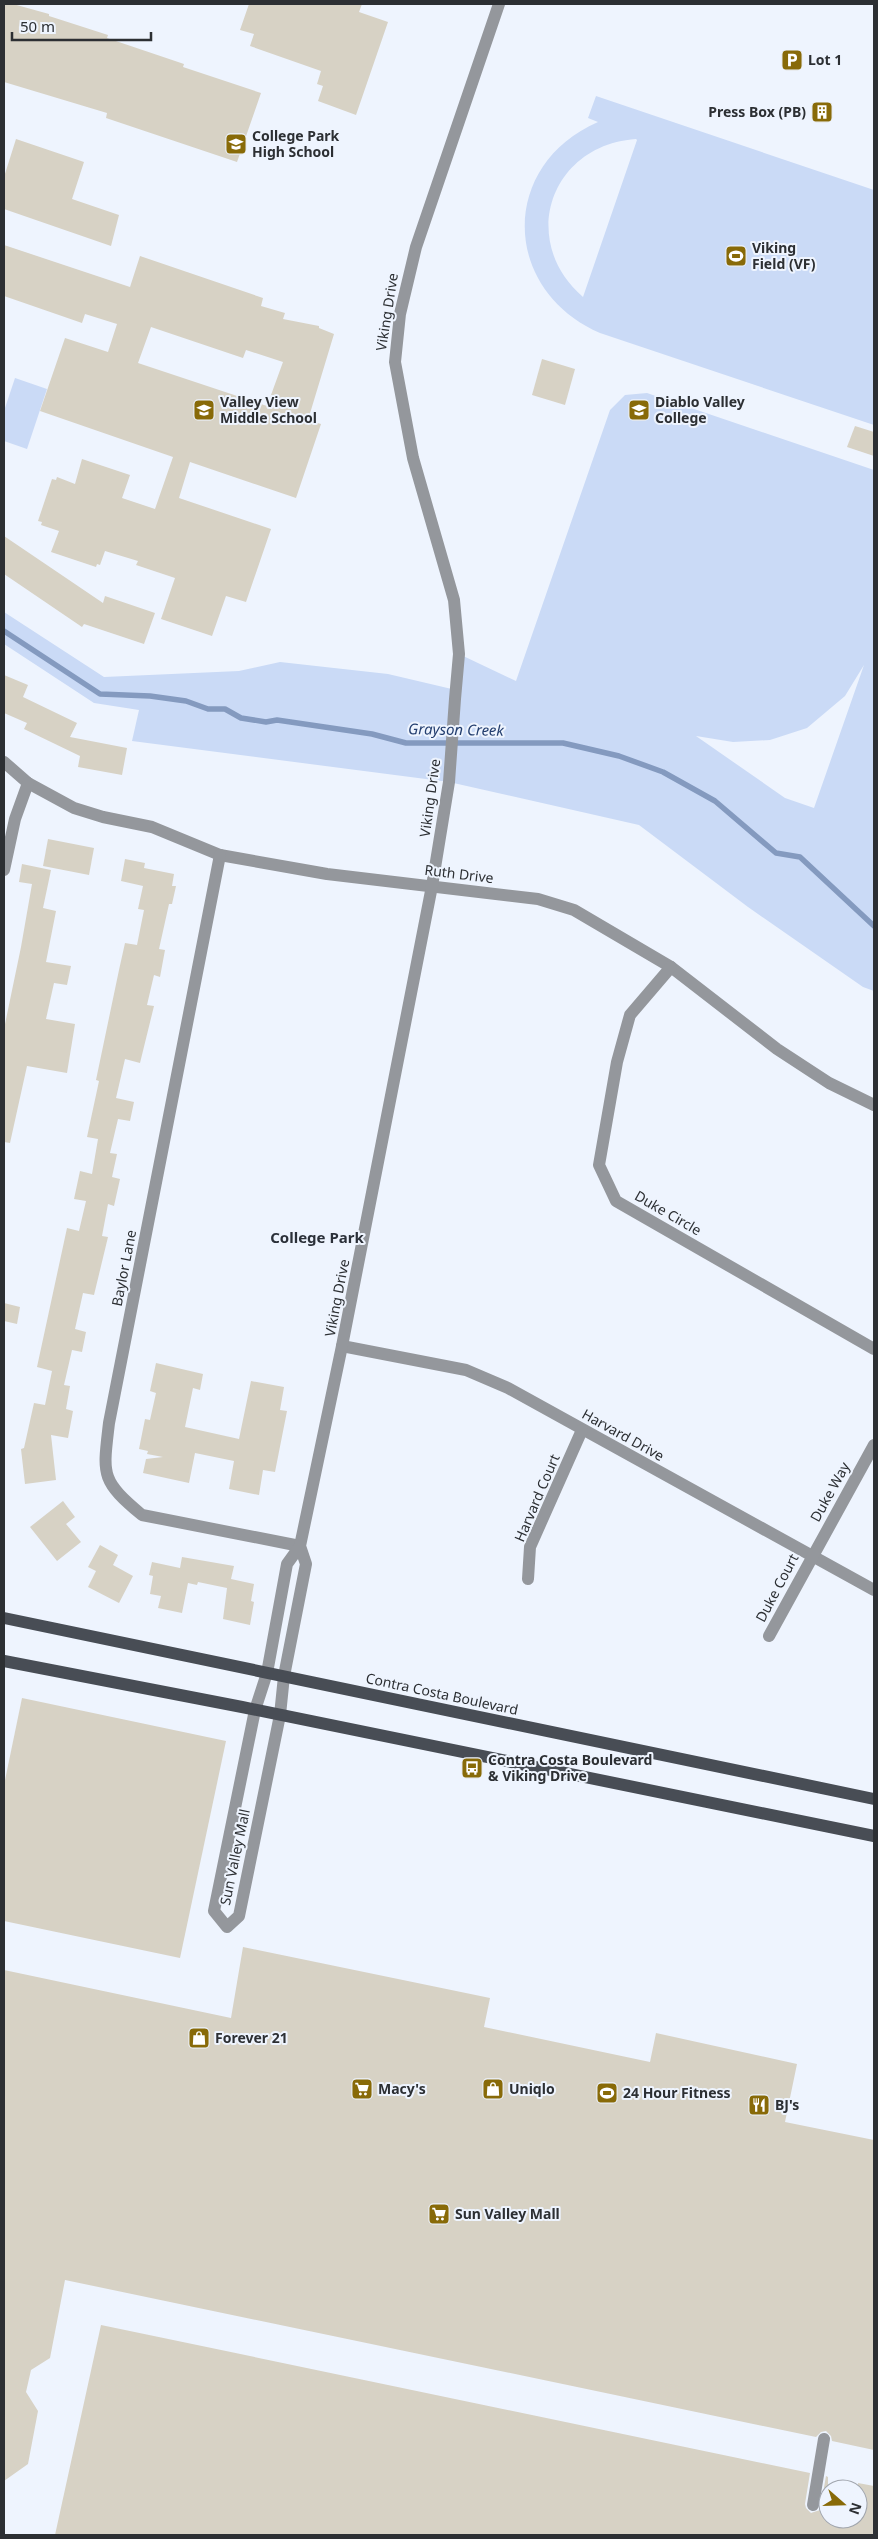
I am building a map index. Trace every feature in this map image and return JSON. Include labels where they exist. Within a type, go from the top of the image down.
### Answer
[{"type":"main road","name":"Contra Costa Boulevard","points":[[4,1618],[874,1799]]},
{"type":"main road","points":[[4,1661],[874,1836]]},
{"type":"street","name":"Viking Drive","points":[[255,1710],[267,1673],[287,1564],[300,1546],[342,1346],[432,886],[449,782],[459,654],[454,600],[413,458],[395,362],[400,314],[416,247],[499,4]]},
{"type":"street","name":"Ruth Drive","points":[[4,762],[28,783],[74,808],[103,817],[152,827],[220,855],[328,874],[538,899],[574,910],[671,967],[777,1049],[829,1083],[874,1105]]},
{"type":"street","points":[[4,870],[15,819],[28,783]]},
{"type":"street","name":"Baylor Lane","points":[[220,855],[109,1423],[104,1468],[111,1484],[123,1499],[142,1515],[300,1546]]},
{"type":"street","name":"Duke Circle","points":[[671,967],[630,1015],[617,1062],[599,1165],[616,1201],[874,1349]]},
{"type":"street","name":"Harvard Drive","points":[[342,1346],[466,1370],[508,1388],[874,1590]]},
{"type":"street","name":"Harvard Court","points":[[528,1579],[530,1547],[582,1430]]},
{"type":"street","name":"Duke Way","points":[[812,1555],[874,1444]]},
{"type":"street","name":"Viking Drive","points":[[280,1715],[284,1676],[306,1564],[300,1546]]},
{"type":"street","name":"Duke Court","points":[[769,1636],[812,1555]]},
{"type":"street","name":"Sun Valley Mall","points":[[255,1710],[214,1911],[228,1927],[239,1916],[280,1715]]},
{"type":"street","points":[[813,2504],[824,2439]]},
{"type":"shaded area","name":"Viking Field (VF)","points":[[596,96],[874,190],[874,425],[600,333],[567,313],[544,288],[530,259],[525,228],[529,196],[543,167],[566,142],[598,122],[588,118]],"holes":[[[637,140],[583,297],[563,274],[552,250],[549,224],[553,199],[564,177],[582,158],[606,145]]]},
{"type":"shaded area","points":[[15,378],[47,389],[27,449],[4,441],[4,411]]},
{"type":"shaded area","points":[[647,393],[874,470],[874,991],[863,987],[748,907],[639,825],[449,782],[132,741],[139,710],[94,703],[4,644],[4,612],[104,677],[239,671],[280,662],[388,674],[456,690],[459,654],[516,681],[610,410],[625,395]],"holes":[[[864,665],[814,808],[785,798],[696,736],[733,742],[770,740],[807,728],[845,696]]]},
{"type":"building","points":[[4,4],[13,4],[49,14],[49,16],[108,35],[107,38],[184,64],[183,67],[261,93],[237,162],[106,118],[107,113],[4,82]]},
{"type":"building","points":[[249,4],[362,4],[359,12],[388,22],[356,115],[318,101],[323,86],[317,84],[321,71],[250,46],[254,34],[240,30]]},
{"type":"building","points":[[16,139],[84,162],[72,199],[119,215],[111,246],[4,209],[4,177]]},
{"type":"building","points":[[4,245],[130,287],[140,256],[263,298],[261,306],[285,313],[283,319],[319,326],[319,328],[334,334],[308,420],[321,424],[296,498],[190,462],[179,498],[271,529],[246,602],[226,596],[212,636],[161,619],[175,578],[136,565],[138,561],[105,551],[100,565],[97,564],[96,567],[51,552],[59,531],[41,525],[42,522],[38,521],[52,479],[56,480],[57,477],[75,484],[82,459],[130,475],[122,498],[155,509],[173,457],[40,411],[65,338],[108,352],[117,324],[85,314],[82,323],[4,296]],"holes":[[[151,327],[243,358],[246,350],[283,362],[267,406],[138,363]]]},
{"type":"building","points":[[542,359],[575,369],[565,405],[532,395]]},
{"type":"building","points":[[855,426],[874,432],[874,456],[847,447]]},
{"type":"building","points":[[4,536],[103,603],[105,596],[155,613],[144,644],[84,624],[82,627],[4,574]]},
{"type":"building","points":[[4,675],[28,685],[23,697],[77,723],[70,737],[127,748],[122,775],[78,767],[80,756],[24,729],[27,723],[4,713]]},
{"type":"building","points":[[48,839],[94,848],[89,875],[43,866]]},
{"type":"building","points":[[125,859],[145,863],[144,868],[174,874],[172,886],[176,886],[172,904],[169,904],[159,949],[165,950],[160,977],[154,975],[147,1005],[154,1006],[140,1063],[125,1059],[116,1098],[134,1102],[130,1121],[118,1119],[110,1153],[117,1154],[112,1177],[120,1179],[114,1206],[108,1204],[102,1236],[108,1237],[94,1295],[83,1293],[75,1329],[86,1332],[82,1352],[72,1350],[64,1385],[70,1386],[66,1409],[73,1411],[68,1438],[51,1435],[56,1480],[25,1484],[21,1449],[24,1448],[34,1403],[45,1405],[52,1371],[37,1367],[67,1228],[79,1231],[86,1201],[74,1199],[80,1171],[92,1174],[98,1139],[87,1137],[99,1081],[96,1080],[125,943],[137,945],[144,910],[138,909],[143,886],[121,881]]},
{"type":"building","points":[[22,864],[51,870],[43,908],[56,911],[46,962],[71,966],[67,985],[54,983],[46,1019],[75,1024],[67,1073],[27,1066],[10,1143],[4,1142],[4,1029],[32,884],[19,882]]},
{"type":"building","points":[[4,1303],[20,1307],[17,1324],[4,1321]]},
{"type":"building","points":[[156,1363],[203,1374],[200,1390],[193,1388],[185,1427],[239,1439],[251,1381],[284,1387],[280,1410],[287,1411],[275,1472],[263,1470],[259,1495],[229,1489],[234,1461],[195,1453],[189,1483],[143,1473],[146,1459],[163,1457],[147,1454],[148,1451],[139,1449],[145,1419],[150,1420],[156,1393],[150,1391]]},
{"type":"building","points":[[63,1501],[75,1517],[66,1524],[81,1542],[57,1561],[30,1527]]},
{"type":"building","points":[[100,1545],[118,1555],[113,1565],[133,1576],[119,1603],[88,1587],[96,1571],[88,1567]]},
{"type":"building","points":[[182,1557],[234,1566],[231,1579],[254,1584],[251,1601],[254,1602],[250,1625],[223,1619],[227,1588],[198,1582],[197,1585],[188,1583],[182,1613],[158,1608],[161,1596],[150,1594],[153,1576],[149,1575],[152,1562],[180,1568]]},
{"type":"building","points":[[22,1698],[226,1741],[180,1958],[4,1921],[4,1785]]},
{"type":"building","name":"Sun Valley Mall","points":[[243,1947],[490,1998],[484,2027],[650,2062],[656,2033],[797,2064],[785,2122],[874,2140],[874,2450],[832,2441],[831,2436],[826,2431],[821,2432],[816,2437],[65,2280],[50,2358],[31,2370],[26,2392],[38,2411],[28,2464],[4,2481],[4,1970],[231,2018]]},
{"type":"building","points":[[101,2325],[810,2473],[805,2504],[811,2513],[818,2511],[818,2529],[868,2529],[868,2485],[874,2486],[874,2535],[55,2535]]},
{"type":"waterway","name":"Grayson Creek","points":[[4,631],[100,694],[150,696],[186,701],[208,709],[225,709],[241,718],[266,722],[277,720],[372,734],[406,743],[563,743],[619,756],[663,772],[715,801],[776,853],[800,857],[874,926]]},
{"type":"place","name":"Lot 1","points":[[792,60]]},
{"type":"place","name":"Press Box (PB)","points":[[822,112]]},
{"type":"place","name":"College Park High School","points":[[236,144]]},
{"type":"place","name":"Viking Field (VF)","points":[[736,256]]},
{"type":"place","name":"Valley View Middle School","points":[[204,410]]},
{"type":"place","name":"Diablo Valley College","points":[[639,410]]},
{"type":"place","name":"Contra Costa Boulevard & Viking Drive","points":[[472,1768]]},
{"type":"place","name":"Forever 21","points":[[199,2038]]},
{"type":"place","name":"Macy's","points":[[362,2089]]},
{"type":"place","name":"Uniqlo","points":[[493,2089]]},
{"type":"place","name":"24 Hour Fitness","points":[[607,2093]]},
{"type":"place","name":"BJ's","points":[[759,2105]]},
{"type":"place","name":"Sun Valley Mall","points":[[439,2214]]},
{"type":"district","name":"College Park","points":[[317,1238]]}]
